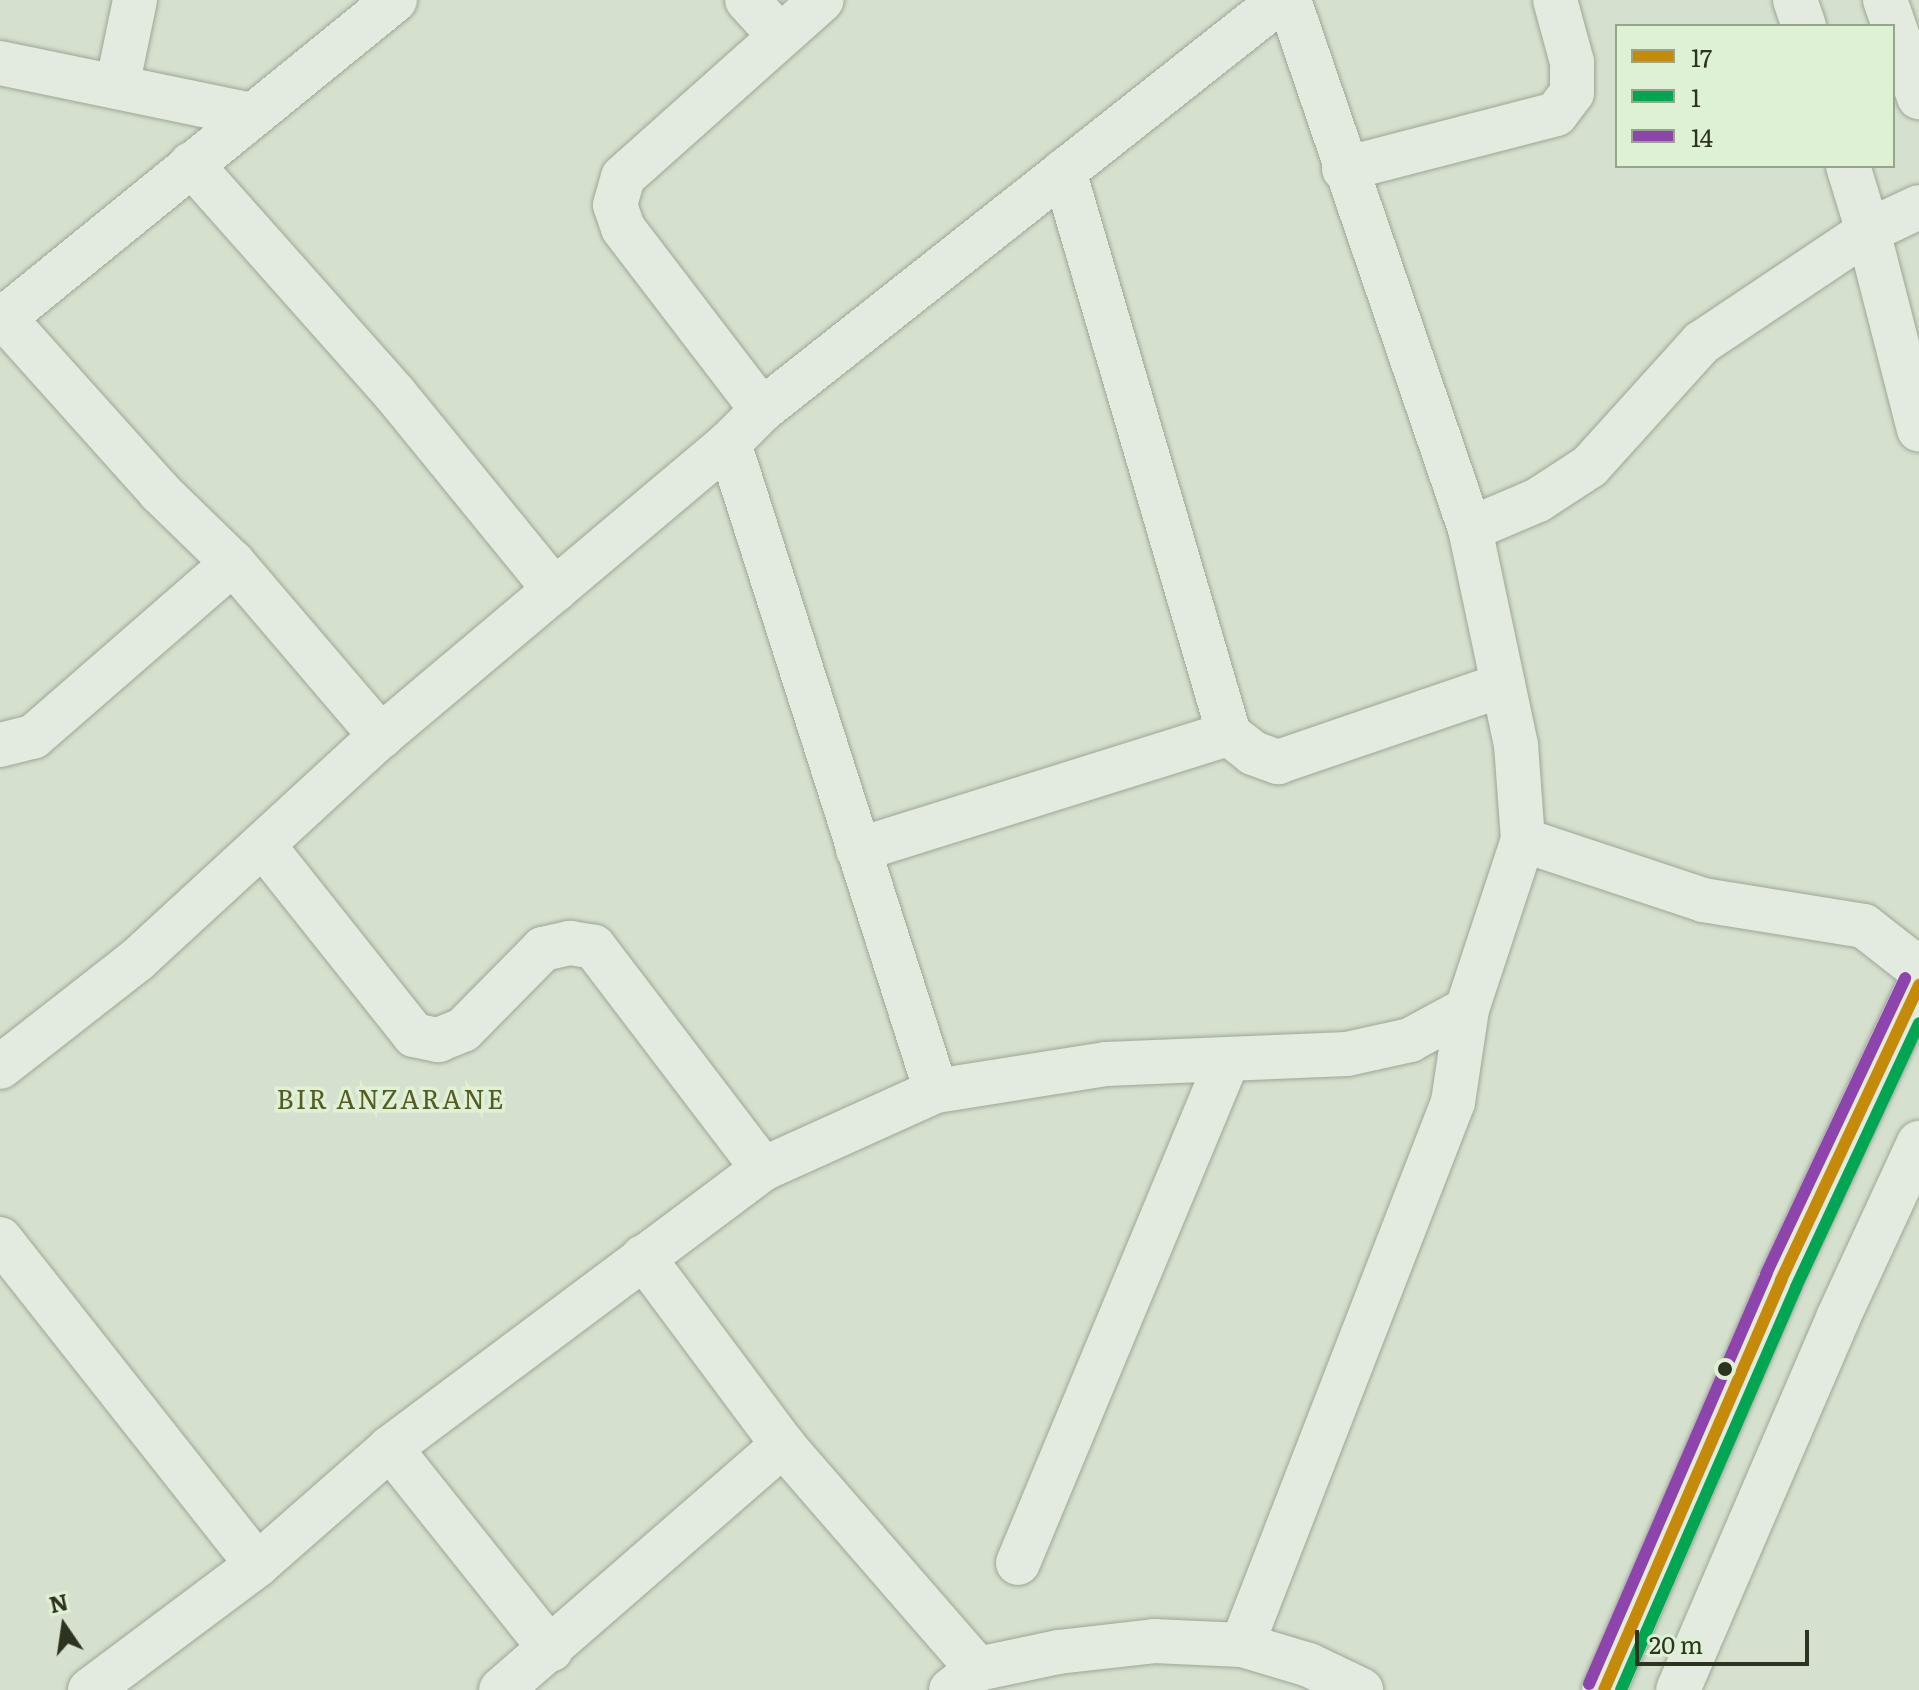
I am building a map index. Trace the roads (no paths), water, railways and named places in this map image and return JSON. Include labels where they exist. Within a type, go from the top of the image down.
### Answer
[{"type":"street","points":[[117,87],[135,0]]},
{"type":"street","points":[[381,736],[233,563],[160,492],[2,320],[395,0]]},
{"type":"street","points":[[747,0],[779,35]]},
{"type":"street","points":[[762,410],[623,228],[615,205],[623,177],[779,35],[822,0]]},
{"type":"street","points":[[0,1067],[137,960],[381,736],[729,443],[762,410],[1281,0]]},
{"type":"street","points":[[1242,1645],[1453,1102],[1467,1009],[1523,840],[1516,745],[1470,529],[1344,169],[1289,0]]},
{"type":"street","points":[[1344,169],[1556,114],[1572,93],[1572,62],[1555,0]]},
{"type":"street","points":[[1795,0],[1803,24]]},
{"type":"street","points":[[1885,0],[1893,24]]},
{"type":"street","points":[[1895,29],[1919,97]]},
{"type":"street","points":[[0,63],[251,115]]},
{"type":"street","points":[[191,164],[395,394],[555,590]]},
{"type":"street","points":[[1849,168],[1919,430]]},
{"type":"street","points":[[1064,171],[1229,734],[1253,753],[1278,762],[1503,685]]},
{"type":"street","points":[[1470,529],[1538,500],[1590,466],[1701,343],[1868,231],[1919,207]]},
{"type":"street","points":[[729,443],[936,1091]]},
{"type":"street","points":[[0,745],[33,737],[233,563]]},
{"type":"street","points":[[858,850],[1229,734]]},
{"type":"street","points":[[1523,840],[1703,900],[1864,926],[1919,969]]},
{"type":"street","points":[[263,845],[414,1035],[438,1040],[463,1030],[543,949],[570,943],[594,947],[763,1169]]},
{"type":"street","points":[[1604,1690],[1781,1280],[1919,985]]},
{"type":"street","points":[[104,1686],[257,1565],[390,1448],[763,1169],[936,1091],[1106,1064],[1347,1054],[1410,1040],[1467,1009]]},
{"type":"street","points":[[1018,1563],[1228,1059]]},
{"type":"street","points":[[1678,1690],[1838,1318],[1919,1143]]},
{"type":"street","points":[[0,1239],[257,1565]]},
{"type":"street","points":[[643,1257],[964,1680],[1058,1652],[1154,1641],[1242,1645],[1309,1665],[1361,1690]]},
{"type":"street","points":[[501,1690],[551,1650],[783,1445]]},
{"type":"street","points":[[390,1448],[551,1650]]},
{"type":"district","name":"BIR ANZARANE","points":[[391,1098]]}]
